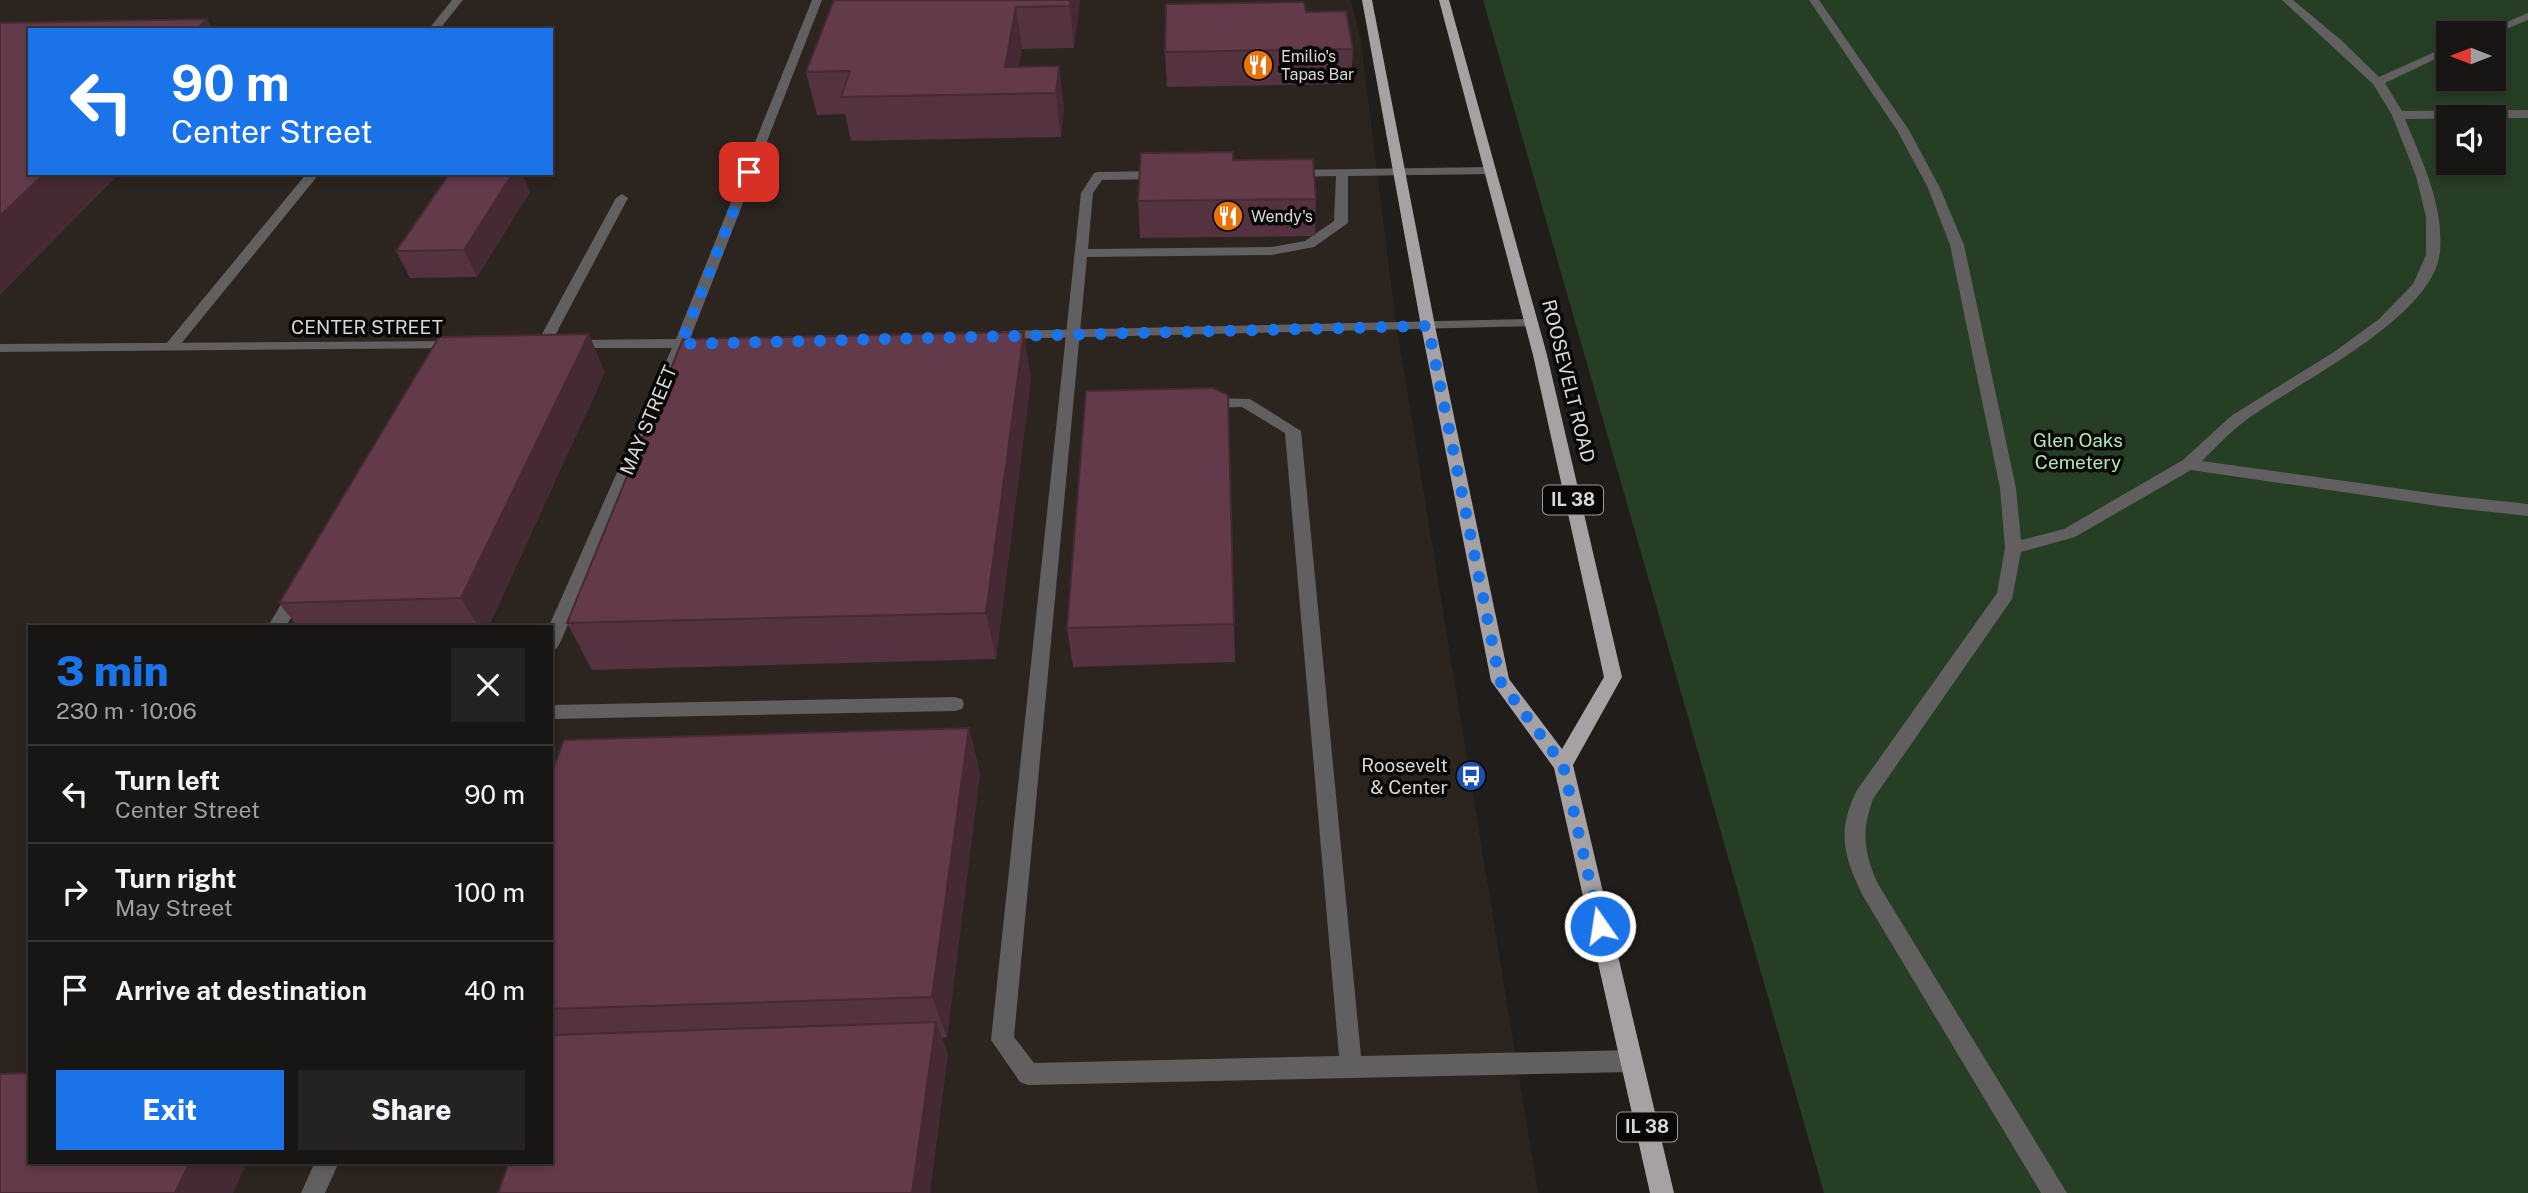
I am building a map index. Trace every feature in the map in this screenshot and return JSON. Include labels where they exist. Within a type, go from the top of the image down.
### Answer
[{"type":"main road","name":"IL 38","points":[[1367,0],[1428,326],[1500,681],[1563,765],[1662,1193]]},
{"type":"main road","name":"ROOSEVELT ROAD","points":[[1444,0],[1531,323],[1613,677],[1563,765]]},
{"type":"street","points":[[435,28],[458,0]]},
{"type":"street","name":"MAY STREET","points":[[553,638],[681,344],[817,0]]},
{"type":"street","points":[[1814,0],[1903,130],[1934,188],[1956,245],[1973,312],[2008,488],[2013,548],[2006,594],[1864,796],[1853,824],[1853,852],[1870,890],[2055,1193]]},
{"type":"street","points":[[2013,548],[2069,533],[2189,464],[2236,420],[2339,355],[2384,322],[2420,286],[2434,255],[2433,217],[2423,176],[2398,115],[2378,82],[2337,42],[2287,0]]},
{"type":"street","points":[[2506,25],[2528,16]]},
{"type":"street","points":[[2378,82],[2436,55]]},
{"type":"street","points":[[2398,115],[2528,114]]},
{"type":"street","points":[[1279,173],[1490,171]]},
{"type":"street","points":[[1080,253],[1272,251],[1309,244],[1340,223],[1342,172]]},
{"type":"street","points":[[1182,174],[1098,176],[1087,193],[1072,333],[1074,407],[1002,1040],[1028,1074],[1631,1061]]},
{"type":"street","points":[[171,347],[312,175]]},
{"type":"street","points":[[622,198],[537,345],[723,343]]},
{"type":"street","points":[[988,335],[1531,323]]},
{"type":"street","name":"CENTER STREET","points":[[0,348],[171,347],[441,351],[469,345]]},
{"type":"street","points":[[1191,404],[1245,402],[1293,431],[1351,1066]]},
{"type":"street","points":[[2189,464],[2342,487],[2528,510]]},
{"type":"street","points":[[278,625],[305,580]]},
{"type":"street","points":[[553,712],[955,704]]},
{"type":"street","points":[[313,1193],[326,1164]]},
{"type":"shaded area","points":[[0,0],[1351,0],[1361,41],[1395,316],[1538,1193],[0,1193]]},
{"type":"green space","name":"Glen Oaks Cemetery","points":[[1483,0],[2528,0],[2528,1193],[1824,1193]]},
{"type":"building","points":[[834,0],[1070,0],[1070,6],[1016,7],[1005,67],[1059,66],[1056,93],[841,97],[850,71],[806,72]]},
{"type":"building","points":[[1304,2],[1306,12],[1346,11],[1353,49],[1165,52],[1166,4]]},
{"type":"building","points":[[207,19],[198,28],[28,28],[28,175],[43,175],[0,216],[0,23]]},
{"type":"building","points":[[1233,152],[1233,160],[1313,159],[1316,199],[1138,201],[1141,153]]},
{"type":"building","points":[[449,175],[512,175],[464,250],[396,251]]},
{"type":"building","points":[[1024,332],[986,613],[567,623],[683,339]]},
{"type":"building","points":[[589,334],[461,598],[279,603],[439,337]]},
{"type":"building","points":[[1213,388],[1228,395],[1234,624],[1067,628],[1086,391]]},
{"type":"building","points":[[969,728],[932,997],[553,1009],[553,769],[564,740]]},
{"type":"building","points":[[936,1022],[912,1193],[498,1193],[508,1164],[553,1164],[553,1035]]},
{"type":"building","points":[[28,1073],[28,1164],[189,1164],[175,1193],[0,1193],[0,1074]]},
{"type":"place","name":"Emilio's Tapas Bar","points":[[1258,65]]},
{"type":"place","name":"Wendy's","points":[[1228,216]]},
{"type":"place","name":"Roosevelt & Center","points":[[1471,776]]},
{"type":"route","points":[[749,172],[681,344],[1428,326],[1500,681],[1563,765],[1600,926]]}]
